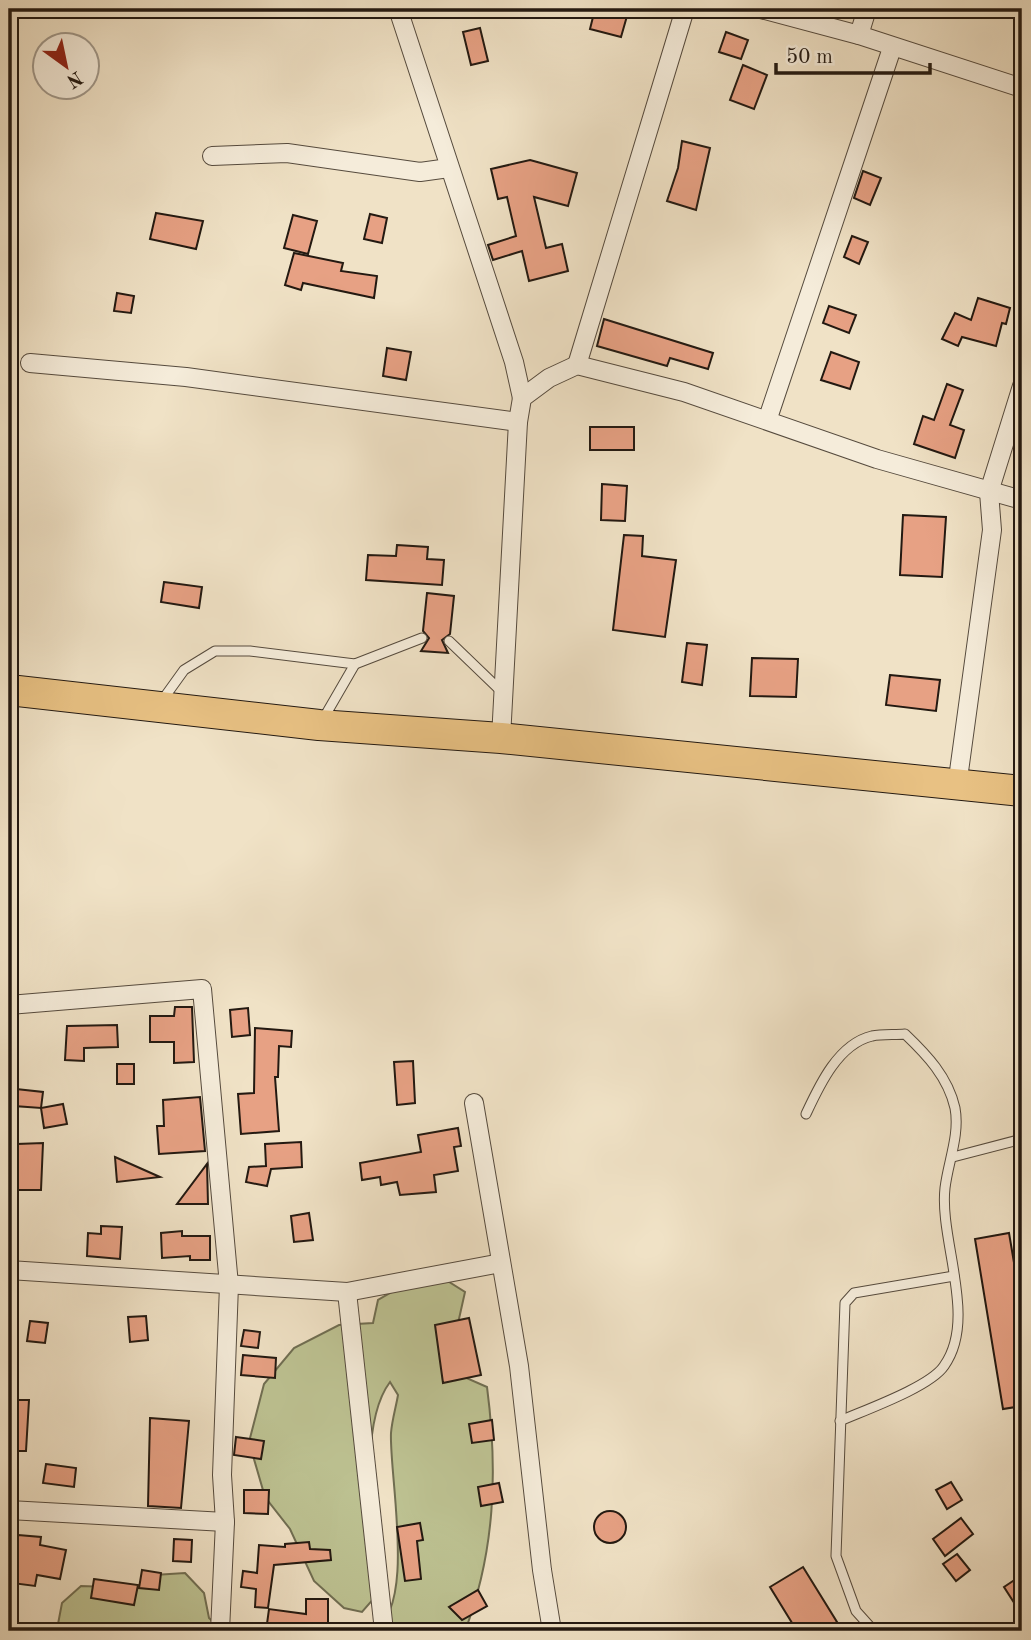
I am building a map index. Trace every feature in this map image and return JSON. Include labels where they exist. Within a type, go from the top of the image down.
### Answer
[{"type":"highway","points":[[9,690],[319,725],[501,738],[1022,791]]},
{"type":"street","points":[[398,9],[514,362],[522,398],[518,422],[501,738]]},
{"type":"street","points":[[577,365],[685,9]]},
{"type":"street","points":[[761,9],[859,35],[892,48],[1022,88]]},
{"type":"street","points":[[859,35],[867,9]]},
{"type":"street","points":[[768,418],[892,48]]},
{"type":"street","points":[[212,156],[287,153],[420,173],[449,168]]},
{"type":"street","points":[[30,363],[186,377],[518,422]]},
{"type":"street","points":[[522,398],[550,377],[577,365],[684,392],[768,418],[877,458],[1022,500]]},
{"type":"street","points":[[957,786],[992,530],[989,492],[1022,386]]},
{"type":"street","points":[[9,1002],[202,989],[229,1285],[222,1475],[225,1522],[220,1631]]},
{"type":"street","points":[[474,1103],[519,1366],[542,1570],[552,1631]]},
{"type":"street","points":[[9,1270],[347,1292],[502,1263]]},
{"type":"street","points":[[347,1292],[384,1631]]},
{"type":"street","points":[[9,1510],[225,1522]]},
{"type":"lane","points":[[158,706],[184,670],[215,651],[250,651],[355,664],[422,638]]},
{"type":"lane","points":[[449,641],[503,693]]},
{"type":"lane","points":[[319,725],[355,664]]},
{"type":"lane","points":[[806,1114],[816,1093],[843,1052],[870,1036],[905,1034],[936,1064],[955,1109],[953,1157],[945,1189],[954,1276],[956,1340],[944,1368],[902,1393],[840,1421]]},
{"type":"lane","points":[[953,1157],[1022,1139]]},
{"type":"lane","points":[[874,1631],[856,1611],[836,1556],[843,1312],[847,1298],[854,1293],[954,1276]]},
{"type":"path","points":[[9,963],[13,972],[9,1002]]},
{"type":"green space","points":[[430,1270],[465,1292],[450,1359],[464,1377],[487,1387],[493,1480],[488,1541],[483,1571],[465,1631],[373,1631],[386,1618],[394,1596],[398,1570],[391,1433],[398,1395],[390,1382],[380,1402],[373,1427],[370,1455],[376,1596],[362,1612],[344,1608],[314,1581],[290,1529],[265,1497],[249,1442],[264,1384],[294,1348],[339,1325],[373,1323],[378,1300]]},
{"type":"green space","points":[[185,1573],[204,1593],[209,1618],[223,1631],[67,1631],[58,1624],[62,1603],[81,1586],[138,1588],[154,1575]]},
{"type":"building","points":[[595,9],[629,9],[621,37],[590,29]]},
{"type":"building","points":[[480,28],[488,61],[471,65],[463,32]]},
{"type":"building","points":[[726,32],[748,40],[741,59],[719,52]]},
{"type":"building","points":[[743,65],[767,75],[754,109],[730,100]]},
{"type":"building","points":[[682,141],[710,148],[696,210],[667,201],[678,168]]},
{"type":"building","points":[[530,160],[577,173],[568,206],[534,197],[546,248],[562,244],[568,271],[529,281],[522,251],[493,260],[488,245],[516,236],[507,197],[498,199],[491,169]]},
{"type":"building","points":[[863,171],[881,178],[870,205],[854,198]]},
{"type":"building","points":[[156,213],[203,221],[196,249],[150,239]]},
{"type":"building","points":[[370,214],[387,218],[382,243],[364,239]]},
{"type":"building","points":[[293,215],[317,221],[308,254],[284,248]]},
{"type":"building","points":[[852,236],[868,242],[859,264],[844,257]]},
{"type":"building","points":[[294,253],[343,263],[341,271],[377,276],[374,298],[303,283],[301,290],[285,285]]},
{"type":"building","points":[[117,293],[134,296],[131,313],[114,311]]},
{"type":"building","points":[[978,298],[1010,308],[1006,324],[1002,323],[996,346],[962,337],[958,346],[942,339],[955,313],[971,320]]},
{"type":"building","points":[[829,306],[856,315],[849,333],[823,323]]},
{"type":"building","points":[[604,319],[713,353],[708,369],[670,358],[667,366],[597,346]]},
{"type":"building","points":[[387,348],[411,352],[406,380],[383,376]]},
{"type":"building","points":[[831,352],[859,362],[850,389],[821,380]]},
{"type":"building","points":[[947,384],[963,390],[950,425],[964,430],[955,458],[914,444],[923,416],[934,420]]},
{"type":"building","points":[[590,427],[634,427],[634,450],[590,450]]},
{"type":"building","points":[[602,484],[627,486],[625,521],[601,520]]},
{"type":"building","points":[[903,515],[946,517],[942,577],[900,575]]},
{"type":"building","points":[[624,535],[643,536],[642,556],[676,560],[665,637],[613,630]]},
{"type":"building","points":[[397,545],[428,547],[427,559],[444,560],[442,585],[366,580],[368,555],[396,556]]},
{"type":"building","points":[[164,582],[202,587],[199,608],[161,602]]},
{"type":"building","points":[[427,593],[454,596],[450,634],[442,640],[448,653],[421,651],[429,638],[423,631]]},
{"type":"building","points":[[687,643],[707,645],[702,685],[682,682]]},
{"type":"building","points":[[752,658],[798,659],[796,697],[750,696]]},
{"type":"building","points":[[890,675],[940,680],[936,711],[886,705]]},
{"type":"building","points":[[175,1007],[192,1007],[194,1062],[174,1063],[174,1042],[150,1042],[150,1016],[174,1016]]},
{"type":"building","points":[[248,1008],[250,1035],[232,1037],[230,1010]]},
{"type":"building","points":[[117,1025],[118,1047],[84,1048],[84,1061],[65,1060],[67,1026]]},
{"type":"building","points":[[255,1028],[292,1031],[291,1047],[279,1046],[278,1077],[275,1077],[279,1131],[241,1134],[238,1094],[254,1093]]},
{"type":"building","points":[[413,1061],[415,1103],[397,1105],[394,1062]]},
{"type":"building","points":[[117,1064],[134,1064],[134,1084],[117,1084]]},
{"type":"building","points":[[16,1089],[43,1092],[41,1108],[14,1106]]},
{"type":"building","points":[[200,1097],[205,1151],[159,1154],[157,1126],[164,1126],[163,1100]]},
{"type":"building","points":[[63,1104],[67,1124],[44,1128],[41,1108]]},
{"type":"building","points":[[458,1128],[461,1146],[454,1147],[458,1171],[434,1175],[436,1192],[400,1195],[397,1182],[381,1185],[380,1177],[362,1180],[360,1163],[421,1152],[418,1135]]},
{"type":"building","points":[[301,1142],[302,1167],[271,1169],[267,1186],[246,1182],[249,1167],[266,1166],[265,1144]]},
{"type":"building","points":[[43,1143],[41,1190],[17,1190],[17,1144]]},
{"type":"building","points":[[115,1157],[160,1177],[117,1182]]},
{"type":"building","points":[[207,1164],[208,1204],[177,1204]]},
{"type":"building","points":[[309,1213],[313,1240],[294,1242],[291,1216]]},
{"type":"building","points":[[101,1226],[122,1227],[120,1259],[87,1256],[88,1233],[101,1234]]},
{"type":"building","points":[[182,1231],[182,1236],[210,1236],[210,1260],[190,1260],[190,1256],[162,1258],[161,1233]]},
{"type":"building","points":[[1009,1233],[1022,1310],[1022,1406],[1003,1409],[975,1239]]},
{"type":"building","points":[[146,1316],[148,1340],[130,1342],[128,1317]]},
{"type":"building","points":[[469,1318],[481,1375],[443,1383],[435,1325]]},
{"type":"building","points":[[30,1321],[48,1323],[45,1343],[27,1341]]},
{"type":"building","points":[[244,1330],[260,1332],[258,1348],[241,1346]]},
{"type":"building","points":[[243,1355],[276,1358],[275,1378],[241,1375]]},
{"type":"building","points":[[12,1400],[29,1400],[26,1451],[9,1451]]},
{"type":"building","points":[[150,1418],[189,1421],[181,1508],[148,1506]]},
{"type":"building","points":[[492,1420],[494,1440],[472,1443],[469,1424]]},
{"type":"building","points":[[236,1437],[264,1441],[261,1459],[234,1455]]},
{"type":"building","points":[[46,1464],[76,1468],[74,1487],[43,1483]]},
{"type":"building","points":[[951,1482],[962,1500],[947,1509],[936,1490]]},
{"type":"building","points":[[499,1483],[503,1502],[481,1506],[478,1487]]},
{"type":"building","points":[[244,1490],[269,1490],[268,1514],[244,1513]]},
{"type":"building","points":[[610,1511],[621,1516],[626,1527],[621,1538],[610,1543],[599,1538],[594,1527],[599,1516]]},
{"type":"building","points":[[961,1518],[973,1534],[945,1556],[933,1539]]},
{"type":"building","points":[[420,1523],[423,1540],[417,1541],[421,1579],[405,1581],[397,1527]]},
{"type":"building","points":[[18,1535],[41,1537],[40,1545],[66,1550],[60,1579],[37,1575],[35,1586],[12,1583]]},
{"type":"building","points":[[174,1539],[192,1540],[191,1562],[173,1561]]},
{"type":"building","points":[[309,1542],[310,1549],[330,1550],[331,1560],[274,1565],[268,1608],[255,1607],[256,1589],[241,1587],[243,1571],[257,1573],[259,1545],[285,1547],[285,1544]]},
{"type":"building","points":[[957,1554],[970,1570],[956,1581],[943,1564]]},
{"type":"building","points":[[803,1567],[837,1622],[822,1631],[797,1631],[770,1587]]},
{"type":"building","points":[[142,1570],[161,1573],[159,1590],[139,1588]]},
{"type":"building","points":[[1022,1575],[1022,1615],[1004,1587]]},
{"type":"building","points":[[94,1579],[138,1585],[134,1605],[91,1598]]},
{"type":"building","points":[[478,1590],[487,1606],[462,1620],[449,1607]]},
{"type":"building","points":[[306,1599],[328,1599],[328,1631],[266,1631],[269,1609],[306,1614]]}]
